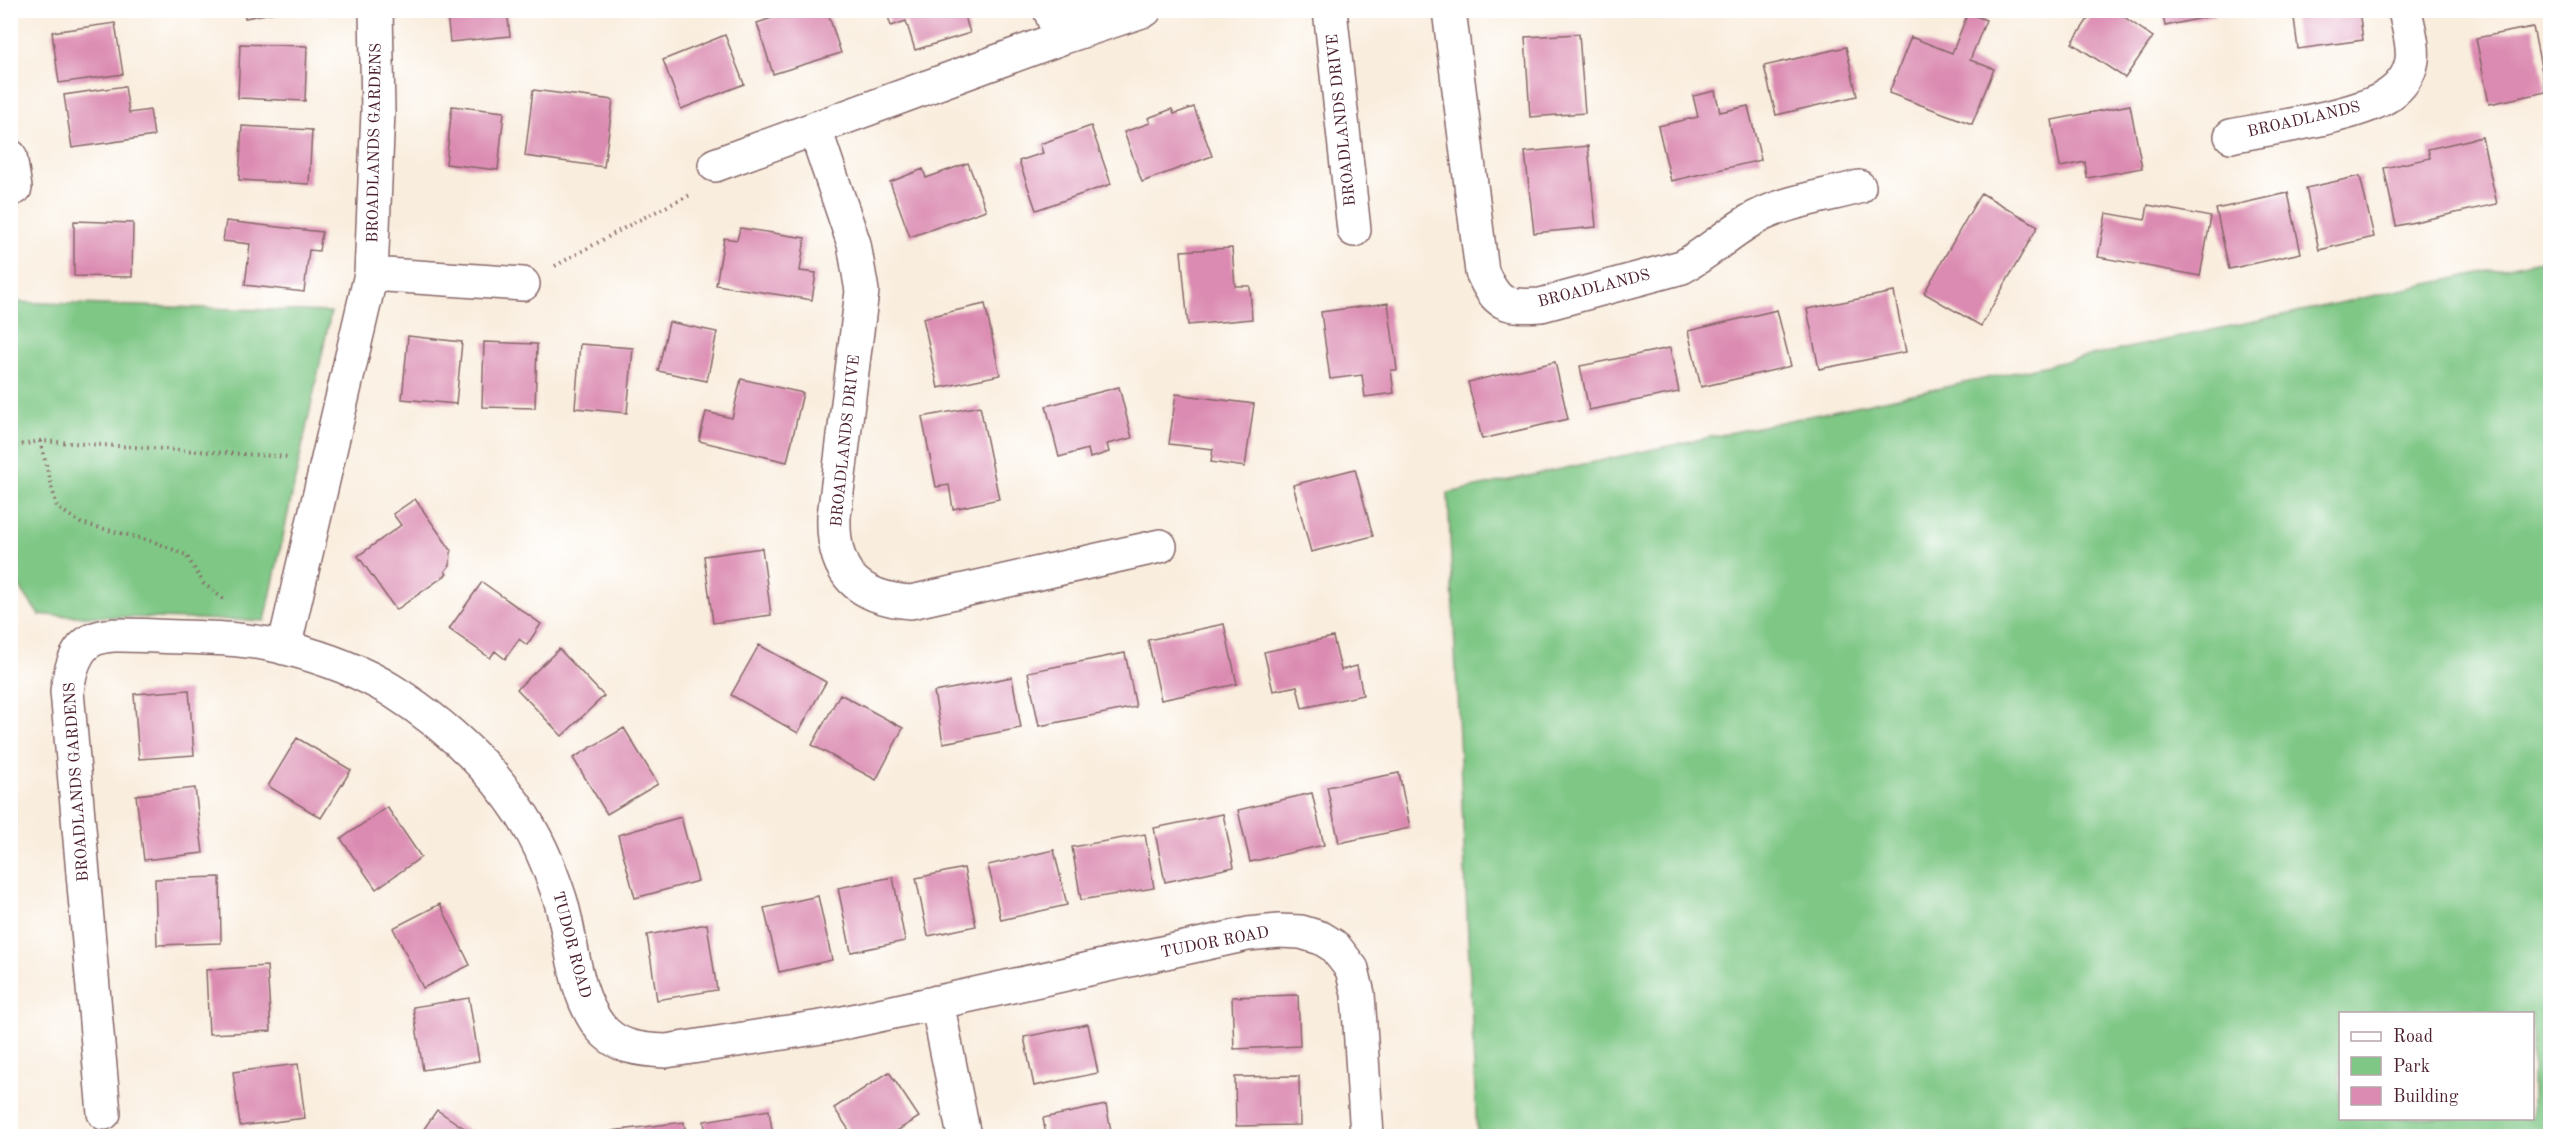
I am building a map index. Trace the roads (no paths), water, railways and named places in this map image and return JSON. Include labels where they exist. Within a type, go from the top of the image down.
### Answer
[{"type":"street","name":"BROADLANDS GARDENS","points":[[104,1113],[67,691],[71,666],[78,651],[95,638],[117,635],[219,639],[284,648],[371,274],[378,112],[376,10]]},
{"type":"street","points":[[715,165],[815,129],[1055,24],[1145,10]]},
{"type":"street","name":"BROADLANDS DRIVE","points":[[1330,10],[1354,230]]},
{"type":"street","name":"BROADLANDS","points":[[1449,10],[1482,272],[1492,294],[1503,302],[1520,306],[1541,305],[1682,267],[1699,258],[1749,221],[1780,207],[1859,187]]},
{"type":"street","name":"BROADLANDS","points":[[2231,136],[2351,111],[2373,104],[2390,95],[2405,79],[2412,62],[2412,42],[2405,10]]},
{"type":"street","name":"BROADLANDS DRIVE","points":[[815,129],[854,244],[862,291],[834,516],[837,547],[848,574],[867,593],[893,601],[911,602],[1160,546]]},
{"type":"street","points":[[10,156],[15,188]]},
{"type":"street","points":[[371,274],[523,284]]},
{"type":"street","name":"TUDOR ROAD","points":[[284,648],[337,664],[390,689],[446,730],[492,776],[529,828],[546,861],[561,902],[587,1005],[601,1028],[621,1044],[640,1050],[666,1051],[834,1025],[1248,934],[1279,931],[1301,933],[1321,938],[1334,946],[1352,969],[1360,1017],[1367,1137]]},
{"type":"street","points":[[937,1002],[964,1137]]}]
